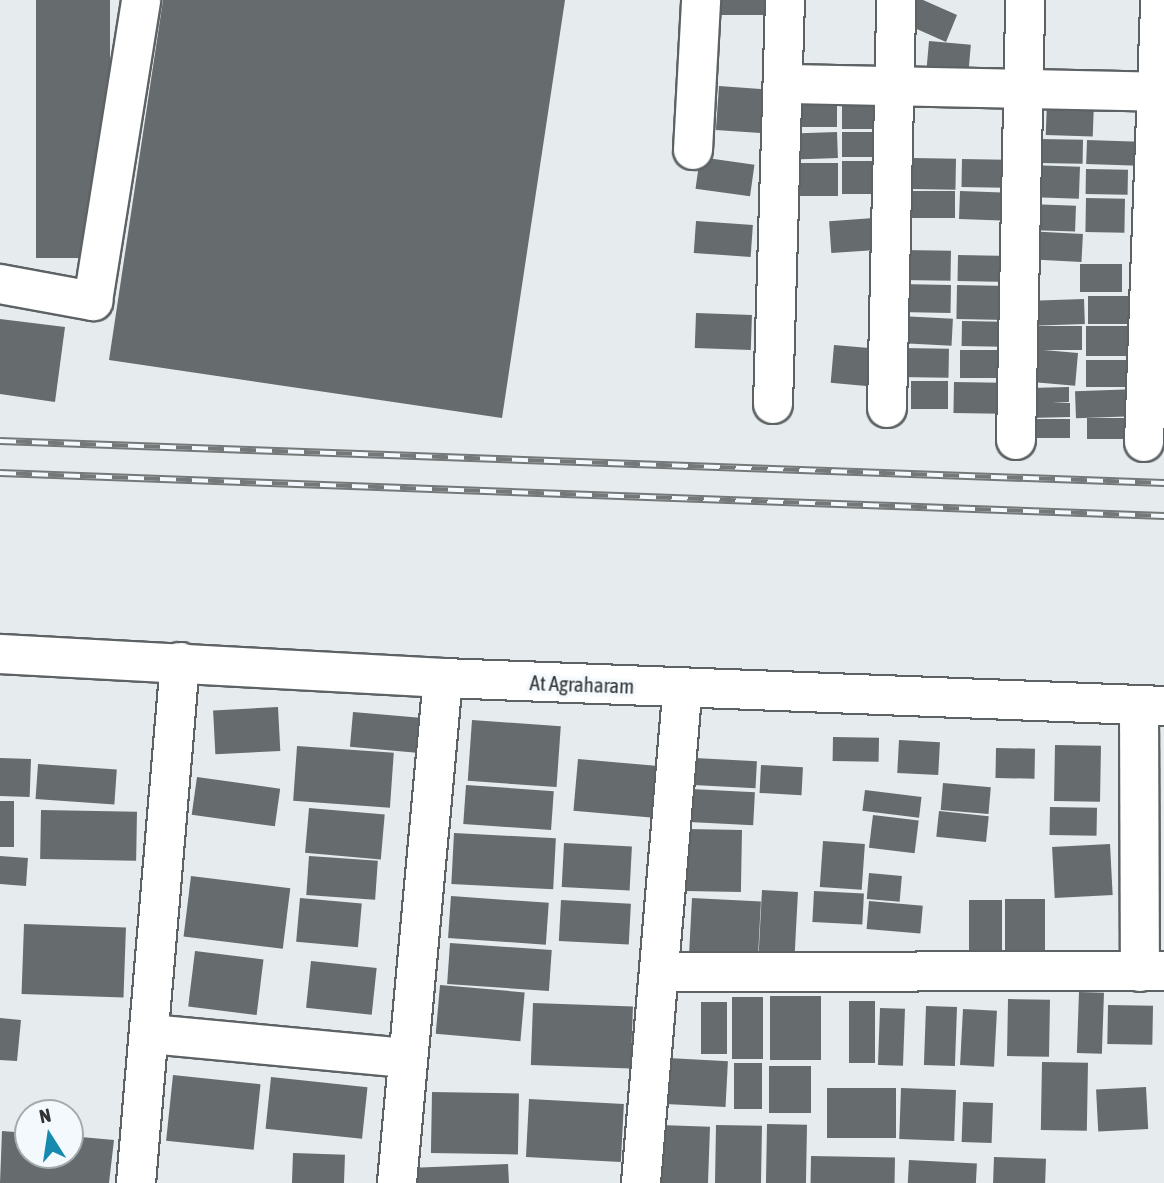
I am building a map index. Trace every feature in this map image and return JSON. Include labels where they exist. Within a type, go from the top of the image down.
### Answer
[{"type":"street","points":[[0,284],[93,300],[141,0]]},
{"type":"street","points":[[693,150],[701,0]]},
{"type":"street","points":[[773,404],[785,84],[785,0]]},
{"type":"street","points":[[887,408],[897,0]]},
{"type":"street","points":[[1016,440],[1026,87],[1025,0]]},
{"type":"street","points":[[1144,442],[1162,92],[1160,0]]},
{"type":"street","points":[[785,84],[1026,87],[1162,92]]},
{"type":"street","name":"At Agraharam","points":[[0,654],[443,678],[1151,706]]},
{"type":"street","points":[[136,1183],[151,1034],[180,662]]},
{"type":"street","points":[[397,1183],[405,1058],[443,678]]},
{"type":"street","points":[[641,1183],[683,688]]},
{"type":"street","points":[[660,972],[1152,971],[1151,706]]},
{"type":"street","points":[[151,1034],[405,1058]]},
{"type":"building","points":[[36,0],[110,0],[110,258],[36,258]]},
{"type":"building","points":[[163,0],[565,0],[502,418],[109,360]]},
{"type":"building","points":[[706,0],[773,0],[773,15],[706,15]]},
{"type":"building","points":[[911,0],[923,0],[957,15],[946,42],[901,22]]},
{"type":"building","points":[[929,41],[971,45],[968,81],[926,77]]},
{"type":"building","points":[[719,86],[770,90],[767,133],[716,130]]},
{"type":"building","points":[[794,100],[837,100],[837,127],[794,127]]},
{"type":"building","points":[[1047,100],[1094,102],[1093,137],[1046,135]]},
{"type":"building","points":[[842,101],[883,101],[883,129],[842,129]]},
{"type":"building","points":[[837,132],[838,158],[794,160],[793,134]]},
{"type":"building","points":[[842,132],[883,132],[883,157],[842,157]]},
{"type":"building","points":[[1040,139],[1083,140],[1083,164],[1040,163]]},
{"type":"building","points":[[1087,140],[1140,142],[1139,166],[1086,164]]},
{"type":"building","points":[[700,157],[754,165],[750,196],[696,189]]},
{"type":"building","points":[[913,158],[956,159],[955,190],[912,189]]},
{"type":"building","points":[[962,159],[1018,160],[1018,188],[962,187]]},
{"type":"building","points":[[842,161],[884,161],[884,194],[842,194]]},
{"type":"building","points":[[793,163],[838,163],[838,196],[793,196]]},
{"type":"building","points":[[1029,165],[1080,167],[1079,199],[1028,197]]},
{"type":"building","points":[[1086,169],[1128,170],[1128,195],[1086,194]]},
{"type":"building","points":[[907,191],[955,191],[955,218],[907,218]]},
{"type":"building","points":[[960,191],[1016,193],[1015,221],[959,219]]},
{"type":"building","points":[[1086,198],[1125,199],[1124,233],[1085,232]]},
{"type":"building","points":[[1029,204],[1076,206],[1075,232],[1028,230]]},
{"type":"building","points":[[874,218],[876,250],[831,253],[829,221]]},
{"type":"building","points":[[696,221],[753,225],[751,257],[694,253]]},
{"type":"building","points":[[1026,231],[1083,234],[1081,262],[1025,259]]},
{"type":"building","points":[[903,250],[951,251],[950,281],[902,280]]},
{"type":"building","points":[[958,255],[1011,256],[1011,282],[958,281]]},
{"type":"building","points":[[1080,264],[1122,264],[1122,292],[1080,292]]},
{"type":"building","points":[[900,284],[951,285],[951,313],[900,312]]},
{"type":"building","points":[[957,285],[1008,286],[1007,320],[956,319]]},
{"type":"building","points":[[1088,296],[1139,296],[1139,324],[1088,324]]},
{"type":"building","points":[[1084,299],[1085,324],[1033,326],[1032,301]]},
{"type":"building","points":[[696,313],[752,315],[751,350],[695,348]]},
{"type":"building","points":[[900,316],[953,319],[952,346],[899,343]]},
{"type":"building","points":[[0,319],[65,327],[55,402],[0,394]]},
{"type":"building","points":[[962,321],[1002,322],[1002,347],[962,346]]},
{"type":"building","points":[[1030,326],[1082,326],[1082,350],[1030,350]]},
{"type":"building","points":[[1086,326],[1128,326],[1128,356],[1086,356]]},
{"type":"building","points":[[834,345],[872,348],[869,386],[831,383]]},
{"type":"building","points":[[900,348],[949,349],[948,378],[899,377]]},
{"type":"building","points":[[1026,348],[1078,353],[1075,386],[1023,381]]},
{"type":"building","points":[[960,350],[1001,350],[1001,378],[960,378]]},
{"type":"building","points":[[1086,360],[1131,360],[1131,387],[1086,387]]},
{"type":"building","points":[[911,381],[948,381],[948,409],[911,409]]},
{"type":"building","points":[[954,382],[1002,383],[1001,414],[953,413]]},
{"type":"building","points":[[1069,387],[1069,402],[1052,403],[1070,403],[1070,417],[1029,418],[1029,388]]},
{"type":"building","points":[[1139,389],[1140,416],[1076,418],[1075,391]]},
{"type":"building","points":[[1087,418],[1139,418],[1139,439],[1087,439]]},
{"type":"building","points":[[1027,419],[1070,419],[1070,438],[1027,438]]},
{"type":"building","points":[[278,707],[280,751],[215,754],[213,710]]},
{"type":"building","points":[[353,712],[420,718],[417,753],[350,747]]},
{"type":"building","points":[[472,720],[561,726],[557,787],[468,781]]},
{"type":"building","points":[[833,737],[879,738],[879,762],[833,761]]},
{"type":"building","points":[[899,740],[940,742],[938,775],[897,773]]},
{"type":"building","points":[[1055,745],[1101,746],[1100,802],[1054,801]]},
{"type":"building","points":[[297,746],[394,753],[390,808],[293,801]]},
{"type":"building","points":[[996,748],[1035,749],[1034,779],[995,778]]},
{"type":"building","points":[[0,758],[31,759],[30,797],[0,796]]},
{"type":"building","points":[[695,758],[757,761],[756,788],[694,785]]},
{"type":"building","points":[[578,759],[673,767],[668,819],[573,811]]},
{"type":"building","points":[[38,764],[117,770],[114,804],[36,799]]},
{"type":"building","points":[[761,765],[803,767],[801,795],[760,793]]},
{"type":"building","points":[[197,777],[280,789],[275,826],[192,815]]},
{"type":"building","points":[[943,783],[991,787],[988,814],[941,810]]},
{"type":"building","points":[[466,785],[554,791],[551,830],[463,824]]},
{"type":"building","points":[[691,789],[755,792],[753,825],[689,822]]},
{"type":"building","points":[[865,790],[922,797],[919,818],[862,811]]},
{"type":"building","points":[[0,801],[14,801],[14,847],[0,847]]},
{"type":"building","points":[[1050,807],[1097,808],[1097,836],[1050,835]]},
{"type":"building","points":[[309,808],[385,815],[381,859],[305,853]]},
{"type":"building","points":[[41,810],[137,812],[136,861],[40,859]]},
{"type":"building","points":[[939,811],[989,816],[986,842],[936,837]]},
{"type":"building","points":[[873,815],[919,821],[915,853],[869,848]]},
{"type":"building","points":[[687,829],[742,830],[741,892],[686,891]]},
{"type":"building","points":[[454,833],[556,838],[553,889],[451,884]]},
{"type":"building","points":[[823,841],[865,844],[862,890],[820,887]]},
{"type":"building","points":[[564,843],[632,847],[630,890],[562,887]]},
{"type":"building","points":[[1110,844],[1113,895],[1055,898],[1052,847]]},
{"type":"building","points":[[0,856],[28,858],[26,886],[0,884]]},
{"type":"building","points":[[309,856],[378,861],[375,900],[306,895]]},
{"type":"building","points":[[869,873],[902,876],[900,902],[867,899]]},
{"type":"building","points":[[191,876],[290,888],[283,949],[184,937]]},
{"type":"building","points":[[762,890],[798,892],[794,962],[758,960]]},
{"type":"building","points":[[814,891],[864,894],[862,925],[812,922]]},
{"type":"building","points":[[451,896],[549,903],[546,945],[448,938]]},
{"type":"building","points":[[300,898],[362,903],[358,947],[296,942]]},
{"type":"building","points":[[692,898],[761,902],[758,961],[689,957]]},
{"type":"building","points":[[1005,899],[1045,899],[1045,959],[1005,959]]},
{"type":"building","points":[[561,900],[631,904],[629,945],[559,941]]},
{"type":"building","points":[[969,900],[1002,900],[1002,957],[969,957]]},
{"type":"building","points":[[869,901],[923,906],[920,934],[867,929]]},
{"type":"building","points":[[24,924],[126,928],[123,998],[22,994]]},
{"type":"building","points":[[450,943],[552,950],[549,991],[447,984]]},
{"type":"building","points":[[195,951],[263,959],[257,1015],[188,1007]]},
{"type":"building","points":[[311,961],[377,968],[372,1015],[306,1008]]},
{"type":"building","points":[[440,985],[525,992],[520,1041],[436,1034]]},
{"type":"building","points":[[1079,992],[1104,993],[1102,1054],[1077,1053]]},
{"type":"building","points":[[770,996],[821,996],[821,1060],[770,1060]]},
{"type":"building","points":[[732,997],[763,997],[763,1059],[732,1059]]},
{"type":"building","points":[[1008,999],[1050,1000],[1049,1057],[1007,1056]]},
{"type":"building","points":[[849,1001],[875,1001],[875,1063],[849,1063]]},
{"type":"building","points":[[701,1002],[727,1002],[727,1054],[701,1054]]},
{"type":"building","points":[[533,1003],[633,1006],[631,1068],[531,1065]]},
{"type":"building","points":[[1108,1005],[1153,1006],[1152,1045],[1107,1044]]},
{"type":"building","points":[[926,1006],[957,1007],[955,1066],[924,1065]]},
{"type":"building","points":[[880,1008],[905,1009],[903,1066],[878,1065]]},
{"type":"building","points":[[963,1009],[997,1011],[994,1067],[960,1065]]},
{"type":"building","points":[[0,1018],[21,1020],[17,1061],[0,1060]]},
{"type":"building","points":[[668,1058],[728,1061],[726,1107],[666,1104]]},
{"type":"building","points":[[1042,1062],[1088,1063],[1087,1131],[1041,1130]]},
{"type":"building","points":[[734,1063],[762,1063],[762,1109],[734,1109]]},
{"type":"building","points":[[769,1066],[811,1066],[811,1113],[769,1113]]},
{"type":"building","points":[[173,1075],[261,1084],[254,1150],[166,1141]]},
{"type":"building","points":[[271,1077],[367,1087],[362,1139],[266,1129]]},
{"type":"building","points":[[1146,1087],[1148,1129],[1098,1132],[1096,1090]]},
{"type":"building","points":[[827,1088],[896,1088],[896,1138],[827,1138]]},
{"type":"building","points":[[901,1088],[956,1090],[954,1141],[899,1139]]},
{"type":"building","points":[[432,1092],[519,1094],[518,1155],[431,1153]]},
{"type":"building","points":[[529,1099],[624,1104],[621,1162],[526,1157]]},
{"type":"building","points":[[963,1102],[993,1103],[992,1143],[962,1142]]},
{"type":"building","points":[[767,1124],[807,1125],[806,1183],[766,1183]]},
{"type":"building","points":[[660,1125],[710,1127],[708,1183],[658,1183]]},
{"type":"building","points":[[716,1125],[762,1126],[761,1183],[715,1183]]},
{"type":"building","points":[[2,1131],[14,1132],[14,1169],[84,1169],[84,1137],[114,1140],[109,1183],[0,1183]]},
{"type":"building","points":[[293,1153],[345,1155],[344,1183],[292,1183]]},
{"type":"building","points":[[811,1156],[895,1157],[895,1183],[811,1183]]},
{"type":"building","points":[[994,1157],[1046,1159],[1045,1183],[993,1183]]},
{"type":"building","points":[[909,1160],[977,1164],[976,1183],[908,1183]]},
{"type":"building","points":[[508,1164],[509,1183],[408,1183],[408,1168]]},
{"type":"railway","points":[[0,441],[1164,483]]},
{"type":"railway","points":[[0,473],[1164,516]]}]
